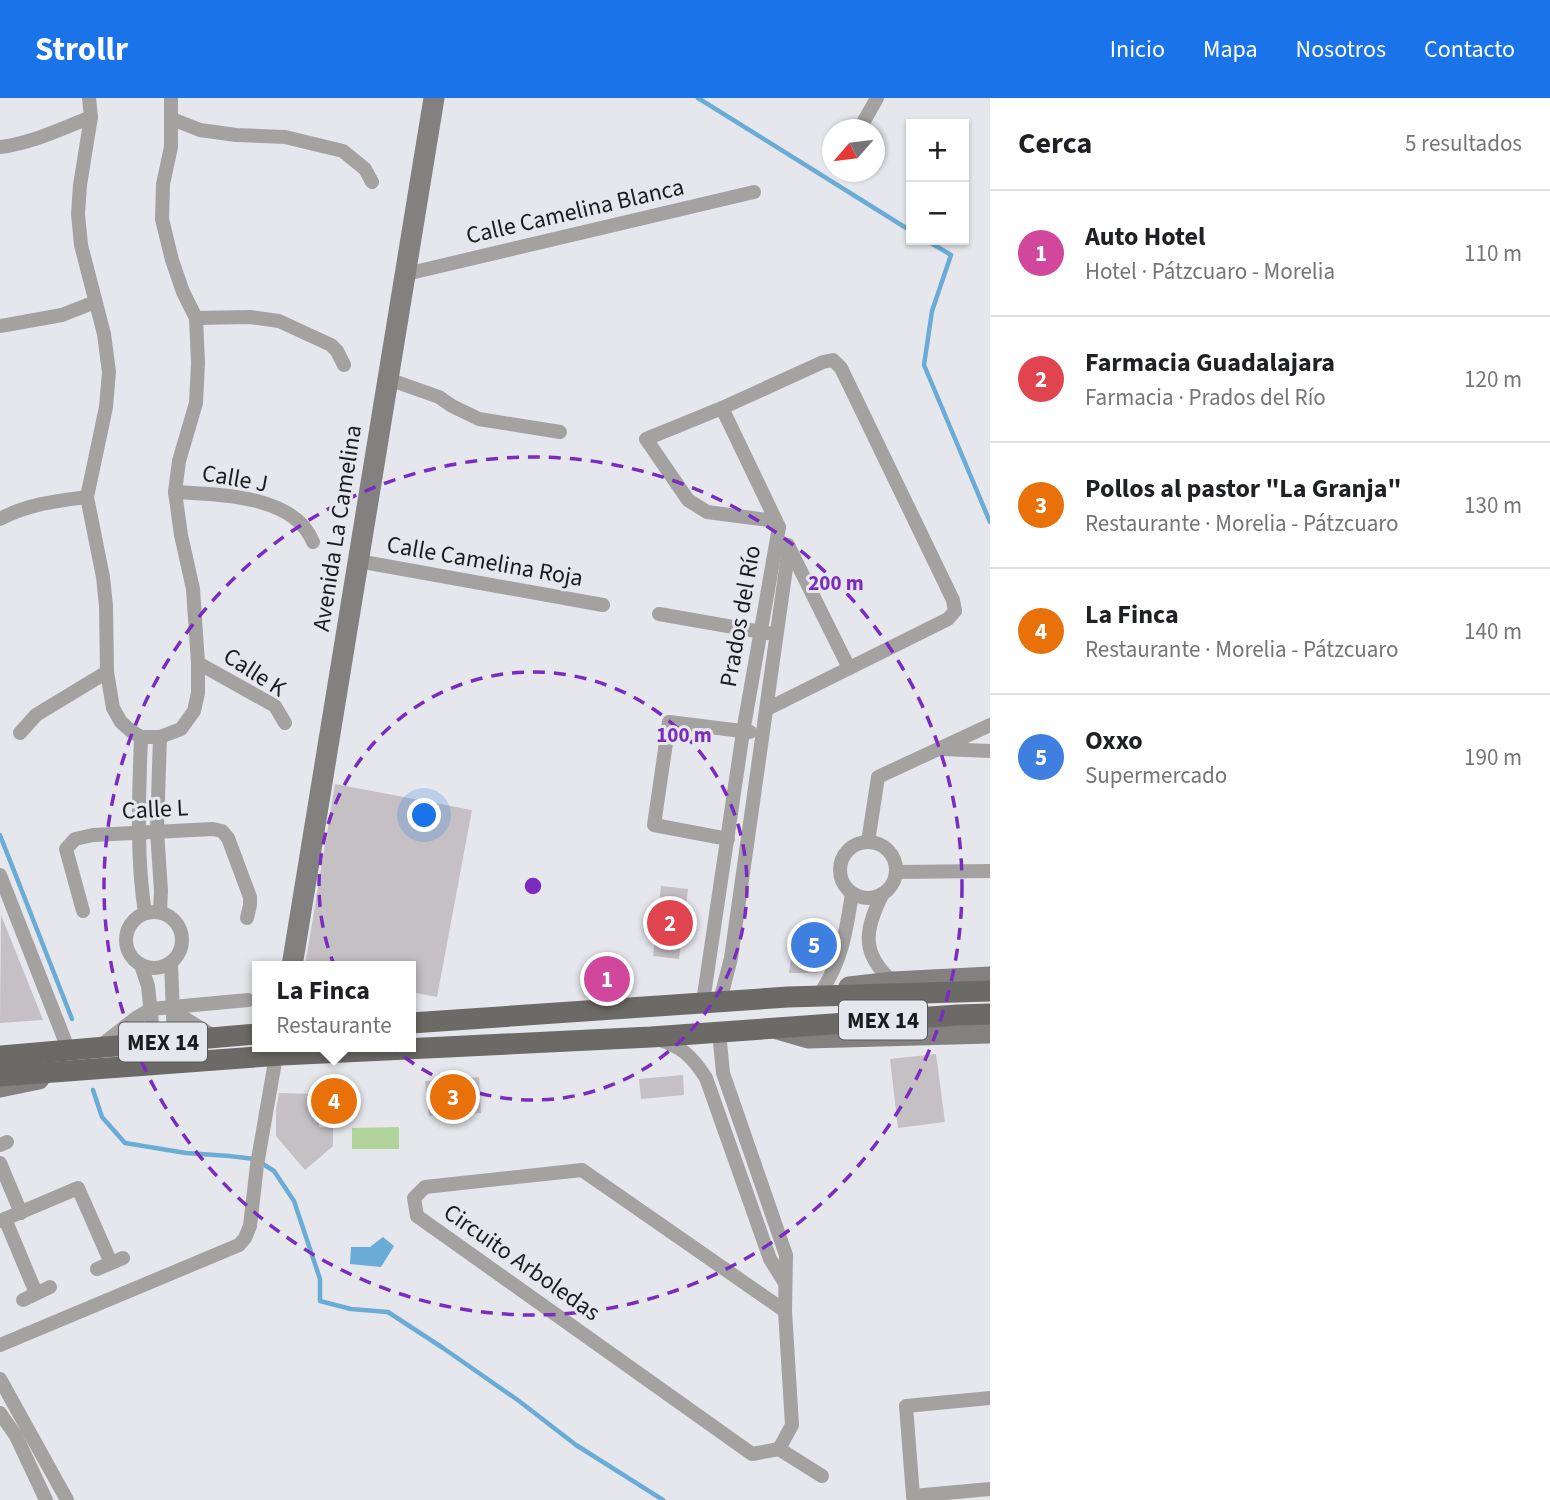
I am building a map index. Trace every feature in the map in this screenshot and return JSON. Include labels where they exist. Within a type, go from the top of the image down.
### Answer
[{"type":"main road","name":"MEX 14","points":[[416,1023],[789,997],[990,991]]},
{"type":"main road","name":"MEX 14","points":[[416,1049],[651,1037],[990,1014]]},
{"type":"main road","name":"MEX 14","points":[[0,1056],[252,1034]]},
{"type":"main road","name":"MEX 14","points":[[60,1071],[355,1052]]},
{"type":"main road","points":[[0,1076],[60,1071]]},
{"type":"street","points":[[89,98],[90,117],[78,214],[81,245],[104,334],[109,372],[106,407],[87,496],[103,577],[107,672],[113,708],[121,722],[141,737],[160,737],[181,729],[194,711],[198,693],[193,589],[175,492],[179,461],[196,403],[196,318],[175,271],[162,219],[163,184],[171,147],[171,98]]},
{"type":"street","name":"Avenida La Camelina","points":[[293,961],[434,98]]},
{"type":"street","points":[[865,119],[877,98]]},
{"type":"street","points":[[0,147],[36,139],[90,117]]},
{"type":"street","points":[[172,119],[200,130],[285,137],[343,151],[365,169],[372,182]]},
{"type":"street","name":"Calle Camelina Blanca","points":[[406,274],[754,192]]},
{"type":"street","points":[[0,326],[62,315],[95,302]]},
{"type":"street","points":[[196,318],[250,317],[279,321],[331,345],[344,365]]},
{"type":"street","points":[[767,709],[948,619],[955,611],[953,600],[853,392],[841,368],[833,360],[646,439],[688,500],[706,512],[778,524]]},
{"type":"street","points":[[388,379],[439,397],[479,419],[560,432]]},
{"type":"street","points":[[722,408],[849,668]]},
{"type":"street","name":"Calle J","points":[[175,492],[238,496],[257,501],[302,523],[313,542]]},
{"type":"street","points":[[0,519],[38,504],[87,496]]},
{"type":"street","name":"Prados del Río","points":[[712,1002],[728,839],[778,524]]},
{"type":"street","points":[[712,1002],[731,958],[789,547]]},
{"type":"street","name":"Calle Camelina Roja","points":[[358,561],[603,605]]},
{"type":"street","points":[[659,614],[776,634]]},
{"type":"street","name":"Calle K","points":[[198,663],[275,706],[285,723]]},
{"type":"street","points":[[20,733],[36,715],[107,672]]},
{"type":"street","points":[[728,839],[654,825],[669,722],[762,733]]},
{"type":"street","points":[[868,842],[878,777],[990,725]]},
{"type":"street","points":[[141,737],[138,834],[142,893],[153,913]]},
{"type":"street","points":[[153,913],[161,891],[157,831],[160,737]]},
{"type":"street","points":[[941,749],[990,751]]},
{"type":"street","name":"Calle L","points":[[83,911],[66,849],[75,839],[93,835],[213,829],[222,831],[228,838],[250,897],[247,918]]},
{"type":"street","points":[[868,842],[886,848],[896,863],[897,872],[889,890],[872,898],[862,898],[852,894],[846,887],[840,870],[845,853],[859,843],[868,842]]},
{"type":"street","points":[[897,872],[990,871]]},
{"type":"street","points":[[0,875],[69,1051]]},
{"type":"street","points":[[823,989],[841,954],[852,894]]},
{"type":"street","points":[[882,895],[868,932],[869,943],[881,972],[893,982]]},
{"type":"street","points":[[153,913],[169,916],[176,922],[183,939],[177,956],[171,963],[156,968],[141,965],[134,959],[126,942],[127,933],[137,917],[153,913]]},
{"type":"street","points":[[164,1042],[173,1009],[171,963]]},
{"type":"street","points":[[141,965],[148,986],[151,1009],[164,1042]]},
{"type":"street","points":[[789,997],[823,989],[893,982],[990,977]]},
{"type":"street","points":[[96,1049],[151,1009],[248,1000]]},
{"type":"street","points":[[173,1009],[215,1037]]},
{"type":"street","points":[[775,1028],[808,1038],[990,1033]]},
{"type":"street","points":[[719,1032],[723,1073],[786,1255],[785,1311],[792,1425],[779,1449],[822,1476]]},
{"type":"street","points":[[651,1037],[669,1042],[684,1051],[706,1078],[770,1259],[785,1283]]},
{"type":"street","points":[[0,1345],[239,1245],[250,1226],[257,1165],[276,1056]]},
{"type":"street","points":[[0,1087],[25,1083],[60,1071]]},
{"type":"street","points":[[712,1097],[729,1091]]},
{"type":"street","points":[[0,1163],[21,1213]]},
{"type":"street","name":"Circuito Arboledas","points":[[779,1449],[752,1454],[417,1216],[414,1198],[425,1186],[582,1170],[785,1311]]},
{"type":"street","points":[[37,1293],[2,1220],[78,1188],[110,1264]]},
{"type":"street","points":[[0,1379],[67,1500]]},
{"type":"street","points":[[990,1398],[906,1406],[914,1498],[990,1489]]},
{"type":"street","points":[[2,1418],[16,1436],[46,1500]]},
{"type":"green space","points":[[399,1127],[399,1149],[352,1149],[352,1128]]},
{"type":"water","points":[[383,1237],[394,1246],[381,1267],[350,1264],[351,1247],[370,1247]]},
{"type":"building","points":[[335,784],[472,810],[437,997],[416,993],[416,961],[306,961]]},
{"type":"building","points":[[661,886],[688,889],[679,959],[653,956]]},
{"type":"building","points":[[1,915],[43,1020],[0,1023]]},
{"type":"building","points":[[795,929],[834,936],[823,969],[817,973],[789,973]]},
{"type":"building","points":[[936,1054],[945,1122],[898,1128],[890,1059]]},
{"type":"building","points":[[683,1075],[684,1095],[641,1099],[639,1079]]},
{"type":"building","points":[[479,1077],[481,1113],[429,1116],[425,1081]]},
{"type":"building","points":[[279,1093],[319,1094],[319,1127],[333,1128],[333,1146],[305,1170],[276,1136]]},
{"type":"waterway","points":[[698,98],[906,228]]},
{"type":"waterway","points":[[934,245],[951,255],[932,311],[924,365],[990,522]]},
{"type":"waterway","points":[[0,835],[72,1019]]},
{"type":"waterway","points":[[93,1090],[102,1117],[125,1143],[186,1153],[255,1159],[274,1171],[294,1201],[320,1279],[320,1301],[351,1309],[388,1312],[519,1401],[576,1445],[663,1500]]},
{"type":"place","name":"Farmacia Guadalajara","points":[[670,923]]},
{"type":"place","name":"Oxxo","points":[[814,945]]},
{"type":"place","name":"Auto Hotel","points":[[607,979]]},
{"type":"place","name":"Pollos al pastor \"La Granja\"","points":[[453,1097]]},
{"type":"place","name":"La Finca","points":[[334,1101]]}]
